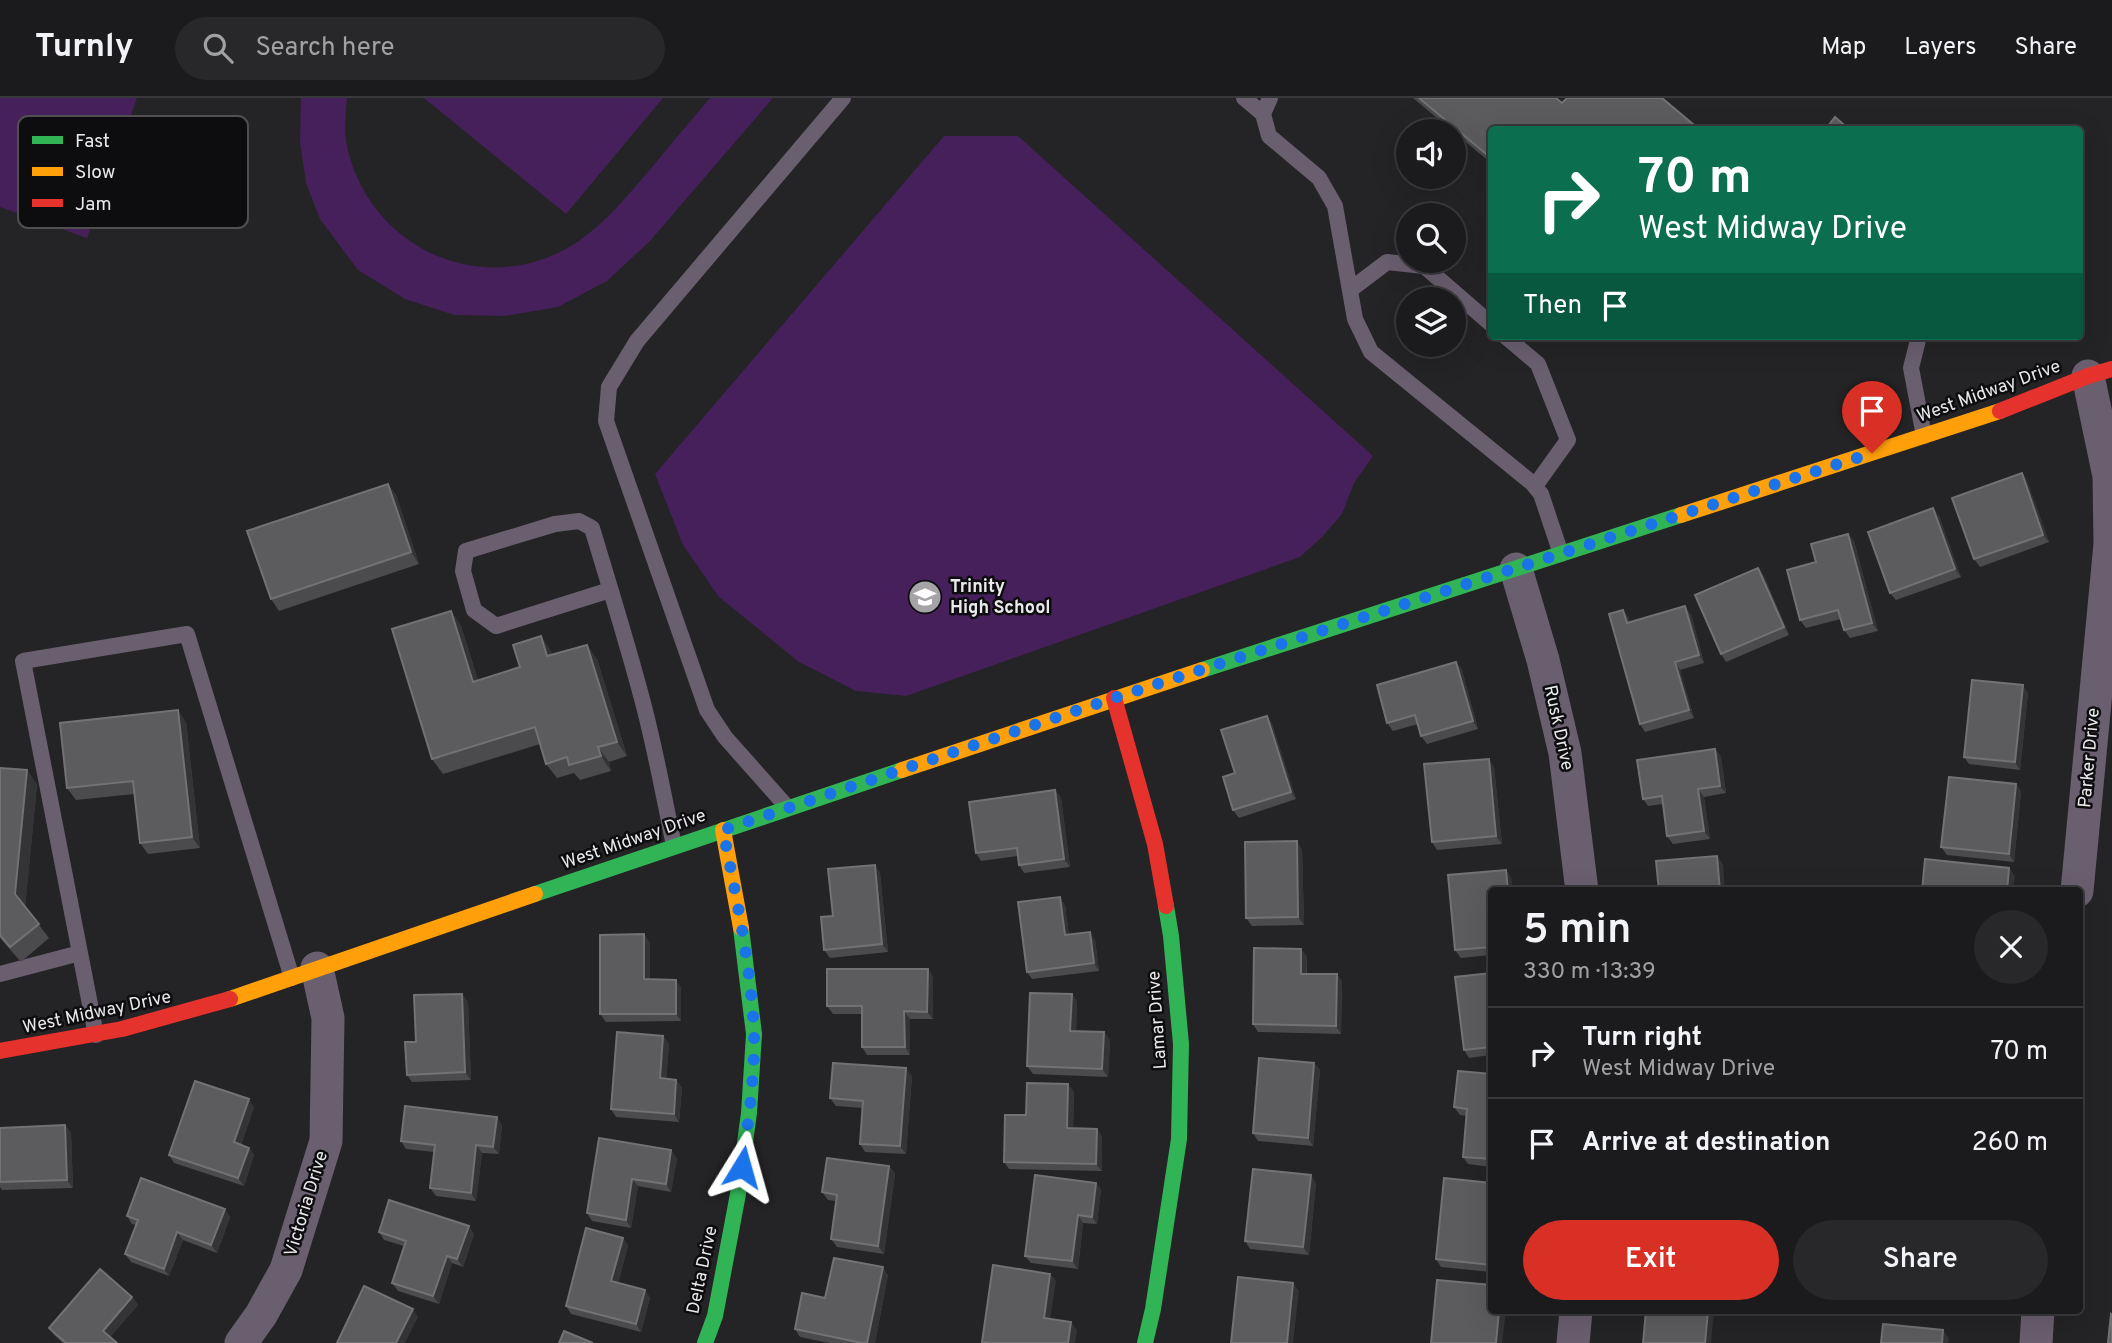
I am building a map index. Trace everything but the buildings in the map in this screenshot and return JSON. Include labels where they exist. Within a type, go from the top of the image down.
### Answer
[{"type":"street","name":"West Midway Drive","points":[[0,1051],[52,1044],[145,1025],[244,996],[674,846],[1114,698],[2017,406],[2100,372]]},
{"type":"street","name":"Parker Drive","points":[[2077,887],[2110,544],[2109,476],[2100,372]]},
{"type":"street","name":"Rusk Drive","points":[[1516,569],[1543,660],[1565,753],[1582,887]]},
{"type":"street","name":"Lamar Drive","points":[[1114,698],[1156,844],[1171,936],[1181,1044],[1179,1139],[1145,1343]]},
{"type":"street","name":"Delta Drive","points":[[705,1343],[715,1316],[738,1194],[749,1113],[754,1034],[744,944],[723,830]]},
{"type":"street","name":"Victoria Drive","points":[[241,1343],[261,1315],[286,1270],[327,1141],[328,1018],[305,973]]},
{"type":"street","points":[[1573,1343],[1576,1314]]},
{"type":"street","points":[[2035,1343],[2039,1314]]},
{"type":"lane","points":[[788,808],[725,737],[707,710],[606,421],[609,387],[637,341],[843,98]]},
{"type":"lane","points":[[1244,98],[1263,114],[1269,136],[1319,178],[1335,206],[1355,319],[1371,352],[1535,486],[1541,494],[1561,554]]},
{"type":"lane","points":[[1263,114],[1270,98]]},
{"type":"lane","points":[[1350,290],[1387,262],[1424,266],[1488,321]]},
{"type":"lane","points":[[1510,340],[1538,364],[1568,440],[1535,486]]},
{"type":"lane","points":[[1918,340],[1910,369],[1924,436]]},
{"type":"lane","points":[[610,590],[495,626],[474,610],[463,571],[466,551],[555,524],[579,521],[592,528],[643,702],[674,846]]},
{"type":"lane","points":[[96,1035],[23,662],[187,634],[305,973]]},
{"type":"lane","points":[[0,974],[80,953]]},
{"type":"shaded area","points":[[0,98],[137,98],[131,116],[18,116],[18,213],[0,207]]},
{"type":"shaded area","points":[[301,98],[347,98],[346,141],[358,179],[378,211],[405,237],[436,255],[471,266],[507,267],[544,259],[590,233],[648,172],[710,98],[773,98],[650,241],[607,281],[558,307],[505,316],[454,315],[405,299],[358,270],[320,219],[306,183],[300,142]]},
{"type":"shaded area","points":[[424,98],[663,98],[566,214]]},
{"type":"shaded area","points":[[944,136],[1018,136],[1373,456],[1354,483],[1342,514],[1300,557],[906,696],[856,691],[799,662],[719,597],[683,545],[655,474]]},
{"type":"shaded area","points":[[59,228],[91,228],[87,238]]},
{"type":"traffic: fast","points":[[1202,670],[1681,515]]},
{"type":"traffic: fast","points":[[535,894],[902,770]]},
{"type":"traffic: fast","points":[[1145,1343],[1153,1309],[1179,1139],[1181,1044],[1166,906]]},
{"type":"traffic: fast","points":[[705,1343],[715,1316],[738,1194],[749,1113],[754,1034],[741,928]]},
{"type":"traffic: slow","points":[[1681,515],[2000,411]]},
{"type":"traffic: slow","points":[[902,770],[1202,670]]},
{"type":"traffic: slow","points":[[723,830],[741,928]]},
{"type":"traffic: slow","points":[[230,999],[535,894]]},
{"type":"traffic: jam","points":[[2000,411],[2112,369]]},
{"type":"traffic: jam","points":[[1114,698],[1155,844],[1166,906]]},
{"type":"traffic: jam","points":[[0,1051],[122,1029],[230,999]]},
{"type":"place","name":"Trinity High School","points":[[925,597]]},
{"type":"route","points":[[742,1167],[749,1113],[754,1034],[744,944],[723,830],[1114,698],[1872,453]]}]
